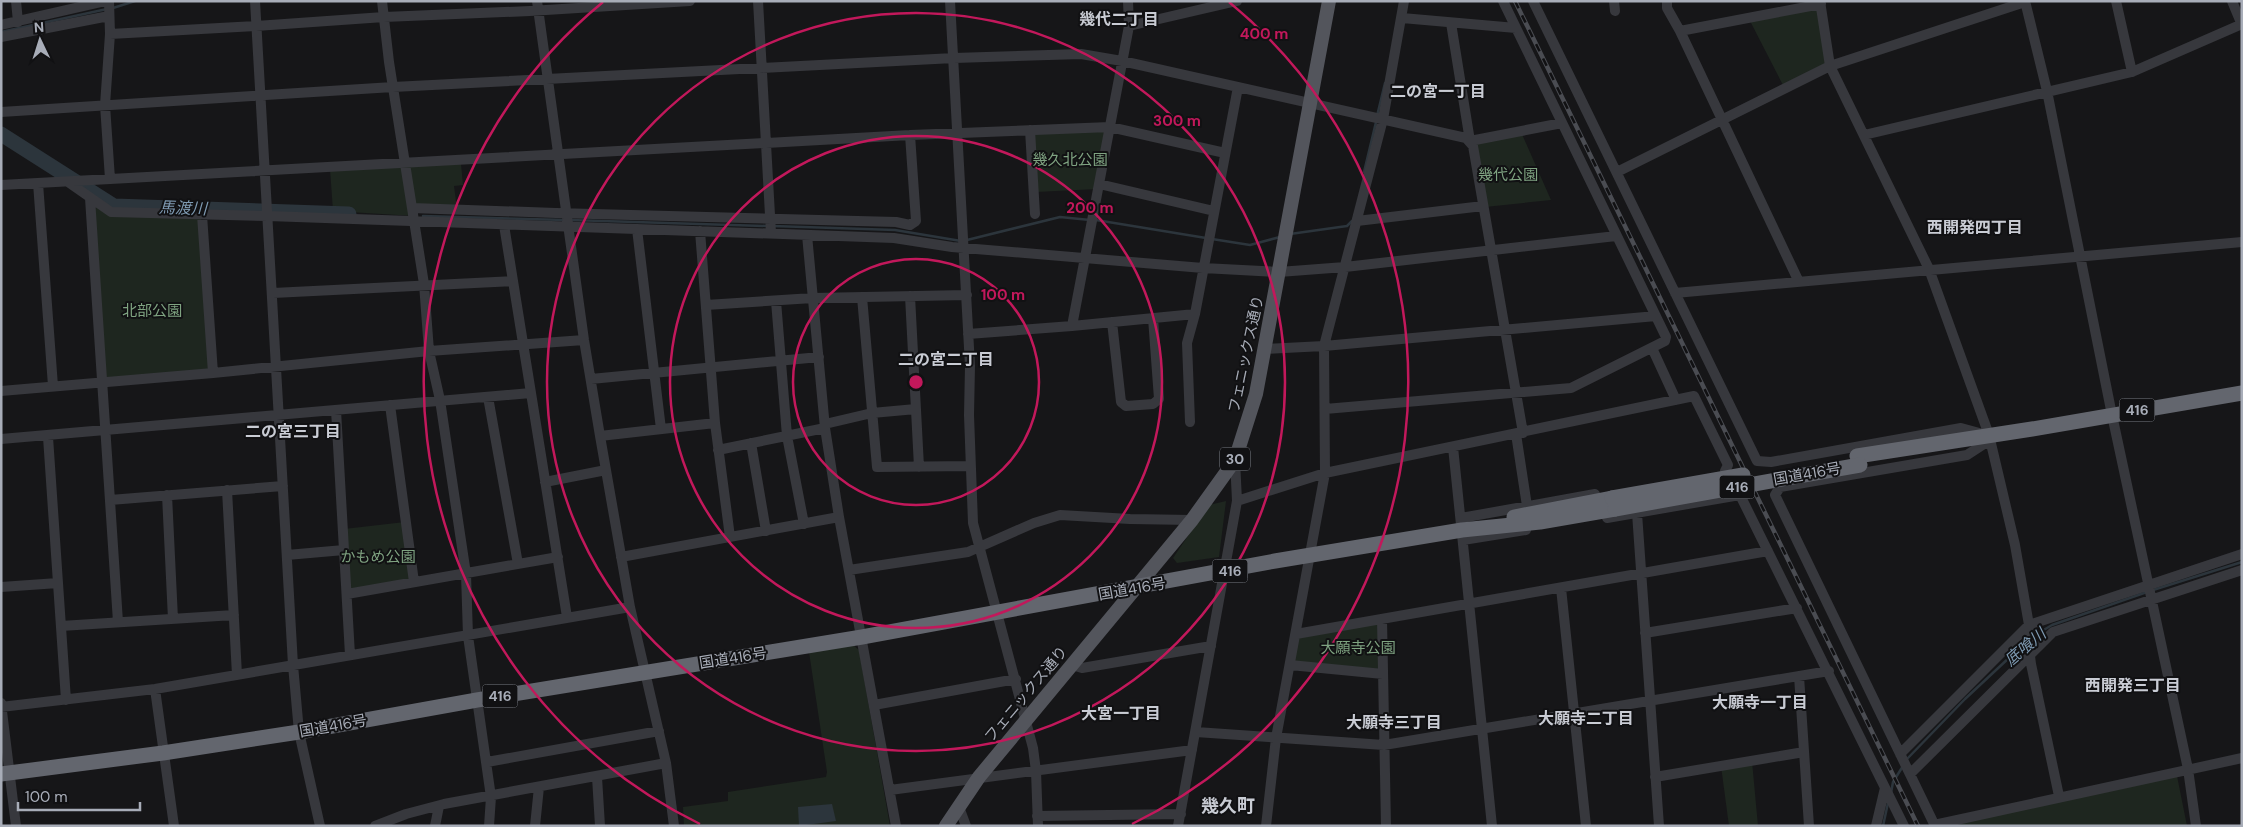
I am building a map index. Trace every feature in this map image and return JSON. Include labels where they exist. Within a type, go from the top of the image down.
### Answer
[{"type":"highway","name":"国道416号","points":[[1613,503],[2242,393]]},
{"type":"highway","name":"国道416号","points":[[5,774],[163,754],[862,637],[1462,529],[1538,511],[1734,492],[1858,460]]},
{"type":"main road","name":"フェニックス通り","points":[[946,826],[979,777],[1192,520],[1235,460],[1253,407],[1329,1]]},
{"type":"street","points":[[16,1],[18,22]]},
{"type":"street","points":[[1,25],[107,1],[110,34],[106,105],[110,179]]},
{"type":"street","points":[[255,1],[293,665],[299,732],[320,826]]},
{"type":"street","points":[[382,1],[393,88],[424,284],[429,351],[440,400],[466,574],[468,636],[492,796],[489,826]]},
{"type":"street","points":[[481,1],[482,13]]},
{"type":"street","points":[[110,34],[384,17],[482,13],[537,6],[690,1]]},
{"type":"street","points":[[758,1],[771,233]]},
{"type":"street","points":[[950,1],[967,295],[973,523],[1034,748],[1037,821],[1181,814]]},
{"type":"street","points":[[1072,326],[1129,26],[1128,1]]},
{"type":"street","points":[[1190,1],[1192,13]]},
{"type":"street","points":[[1266,826],[1276,738],[1325,473],[1324,346],[1383,119],[1404,1]]},
{"type":"street","points":[[1324,409],[1571,388],[1665,341],[1666,337],[1656,316],[1503,1]]},
{"type":"street","points":[[1533,1],[1757,461],[1771,462],[1961,428],[1990,438]]},
{"type":"street","points":[[1667,1],[1667,8],[1680,31],[1799,282]]},
{"type":"street","points":[[2116,1],[2132,72]]},
{"type":"street","points":[[1864,135],[2132,72],[2242,25],[2232,1]]},
{"type":"street","points":[[1129,26],[1234,2]]},
{"type":"street","points":[[1617,172],[1830,66],[2025,2],[2047,91],[2112,415],[2188,769],[2196,826]]},
{"type":"street","points":[[1680,31],[1820,3],[1830,66],[1929,269],[1990,438],[2015,545],[2029,625],[2028,640],[2030,654],[2060,796]]},
{"type":"street","points":[[537,6],[584,340],[600,436],[630,607],[666,763],[674,826]]},
{"type":"street","points":[[1,37],[109,16]]},
{"type":"street","points":[[1402,18],[1516,28]]},
{"type":"street","points":[[1451,22],[1470,141],[1473,146],[1516,394],[1528,506]]},
{"type":"street","points":[[1,112],[548,79],[954,58],[1073,54],[1122,60],[1466,138],[1470,141],[1562,123]]},
{"type":"street","points":[[1190,422],[1188,343],[1238,87]]},
{"type":"street","points":[[1,186],[910,135],[1110,127],[1225,153]]},
{"type":"street","points":[[1030,130],[1035,214]]},
{"type":"street","points":[[412,208],[914,224],[916,221],[910,135]]},
{"type":"street","points":[[68,182],[110,212],[894,238],[964,248],[1203,268],[1279,272],[1344,267],[1616,236]]},
{"type":"street","points":[[38,183],[53,386]]},
{"type":"street","points":[[1099,184],[1214,211]]},
{"type":"street","points":[[90,198],[118,622]]},
{"type":"street","points":[[1357,221],[1483,206]]},
{"type":"street","points":[[202,215],[213,373]]},
{"type":"street","points":[[504,225],[567,617]]},
{"type":"street","points":[[638,229],[661,429]]},
{"type":"street","points":[[700,231],[715,423],[730,537]]},
{"type":"street","points":[[807,235],[825,426],[839,518],[896,826]]},
{"type":"street","points":[[1676,292],[2242,242]]},
{"type":"street","points":[[273,293],[513,281]]},
{"type":"street","points":[[706,305],[813,298],[967,295]]},
{"type":"street","points":[[910,296],[919,466]]},
{"type":"street","points":[[862,297],[877,467],[971,466]]},
{"type":"street","points":[[776,301],[787,436],[804,524]]},
{"type":"street","points":[[968,334],[1195,314]]},
{"type":"street","points":[[1264,349],[1324,346],[1656,316]]},
{"type":"street","points":[[1112,322],[1120,402],[1126,406],[1153,404],[1159,399],[1152,318]]},
{"type":"street","points":[[1,391],[213,373],[429,351],[584,340]]},
{"type":"street","points":[[1652,348],[1676,400]]},
{"type":"street","points":[[591,379],[819,357]]},
{"type":"street","points":[[1,440],[531,393]]},
{"type":"street","points":[[488,396],[518,564]]},
{"type":"street","points":[[1237,501],[1325,473],[1694,396],[1728,465],[1725,471],[1734,492]]},
{"type":"street","points":[[390,405],[414,582]]},
{"type":"street","points":[[718,450],[787,436],[872,413],[916,409]]},
{"type":"street","points":[[336,410],[350,655]]},
{"type":"street","points":[[600,436],[715,423]]},
{"type":"street","points":[[48,437],[66,700]]},
{"type":"street","points":[[1990,438],[1966,455],[1780,487],[1775,495],[1934,825],[2060,796],[2242,758]]},
{"type":"street","points":[[751,443],[766,530]]},
{"type":"street","points":[[1453,447],[1492,826]]},
{"type":"street","points":[[1178,826],[1237,501],[1235,460]]},
{"type":"street","points":[[1771,462],[1780,487]]},
{"type":"street","points":[[545,482],[606,470]]},
{"type":"street","points":[[1462,529],[1528,506],[1725,471]]},
{"type":"street","points":[[110,500],[284,486]]},
{"type":"street","points":[[227,490],[237,675]]},
{"type":"street","points":[[1462,529],[1636,513],[1734,492],[1740,495],[1904,826]]},
{"type":"street","points":[[167,495],[173,619]]},
{"type":"street","points":[[1636,513],[1659,826]]},
{"type":"street","points":[[849,570],[968,552],[1034,523],[1060,515],[1192,520]]},
{"type":"street","points":[[621,556],[839,518]]},
{"type":"street","points":[[287,555],[344,550]]},
{"type":"street","points":[[1296,634],[1768,551]]},
{"type":"street","points":[[1900,754],[2029,625],[2242,554]]},
{"type":"street","points":[[347,594],[558,557]]},
{"type":"street","points":[[1910,774],[2053,632],[2242,570]]},
{"type":"street","points":[[1,587],[58,583]]},
{"type":"street","points":[[1561,588],[1586,826]]},
{"type":"street","points":[[1,707],[155,689],[630,607]]},
{"type":"street","points":[[1645,633],[1797,608]]},
{"type":"street","points":[[61,626],[234,615]]},
{"type":"street","points":[[1382,619],[1386,826]]},
{"type":"street","points":[[1072,665],[1082,668],[1211,646]]},
{"type":"street","points":[[1290,665],[1383,674]]},
{"type":"street","points":[[1196,732],[1384,745],[1828,671]]},
{"type":"street","points":[[1799,676],[1809,826]]},
{"type":"street","points":[[874,705],[1016,679]]},
{"type":"street","points":[[155,689],[174,826]]},
{"type":"street","points":[[1,702],[5,774],[16,826]]},
{"type":"street","points":[[487,762],[659,731]]},
{"type":"street","points":[[890,790],[1192,750]]},
{"type":"street","points":[[1656,778],[1804,752]]},
{"type":"street","points":[[375,826],[406,814],[439,806],[666,763]]},
{"type":"street","points":[[598,777],[600,826]]},
{"type":"street","points":[[535,826],[539,788]]},
{"type":"street","points":[[1876,826],[1885,788]]},
{"type":"street","points":[[435,826],[439,806]]},
{"type":"street","points":[[959,807],[966,826]]},
{"type":"green space","points":[[1821,4],[1830,66],[1785,89],[1749,19]]},
{"type":"green space","name":"幾久北公園","points":[[1109,128],[1097,189],[1036,192],[1031,131]]},
{"type":"green space","name":"幾代公園","points":[[1521,132],[1551,200],[1485,207],[1474,142]]},
{"type":"green space","points":[[461,164],[463,185],[454,186],[457,209],[413,208],[414,216],[333,211],[330,169]]},
{"type":"green space","name":"北部公園","points":[[90,199],[110,213],[201,216],[211,371],[102,380]]},
{"type":"green space","points":[[1226,501],[1219,557],[1177,563],[1173,558],[1209,505]]},
{"type":"green space","name":"かもめ公園","points":[[405,522],[414,582],[347,594],[344,529]]},
{"type":"green space","name":"大願寺公園","points":[[1376,622],[1381,626],[1381,672],[1292,664],[1297,635]]},
{"type":"green space","points":[[853,645],[859,650],[890,826],[684,826],[683,807],[728,801],[728,792],[826,777],[827,772],[809,652]]},
{"type":"green space","points":[[1752,761],[1758,826],[1729,826],[1721,766]]},
{"type":"green space","points":[[2177,776],[2187,826],[1948,826]]},
{"type":"shaded area","points":[[832,804],[836,821],[799,826],[798,807]]},
{"type":"waterway","points":[[113,8],[135,1]]},
{"type":"waterway","points":[[1,32],[107,9]]},
{"type":"waterway","points":[[1377,116],[1385,83]]},
{"type":"waterway","points":[[1364,172],[1376,122]]},
{"type":"waterway","name":"馬渡川","points":[[1,134],[114,206],[349,214]]},
{"type":"waterway","points":[[423,216],[565,220]]},
{"type":"waterway","points":[[967,240],[1060,217],[1090,220]]},
{"type":"waterway","points":[[570,220],[767,226]]},
{"type":"waterway","points":[[1096,220],[1206,238]]},
{"type":"waterway","points":[[1290,234],[1347,226],[1352,221]]},
{"type":"waterway","points":[[773,226],[895,230],[961,241]]},
{"type":"waterway","points":[[1212,239],[1250,245],[1280,237]]},
{"type":"waterway","name":"底喰川","points":[[2153,590],[2242,562]]},
{"type":"waterway","name":"底喰川","points":[[2032,637],[2052,625],[2147,592]]},
{"type":"waterway","name":"底喰川","points":[[1907,759],[1965,699],[2026,642]]},
{"type":"waterway","name":"底喰川","points":[[1891,793],[1893,782],[1903,766]]},
{"type":"waterway","name":"底喰川","points":[[1883,826],[1888,803]]},
{"type":"railway","points":[[1515,1],[1918,826]]},
{"type":"district","name":"幾代二丁目","points":[[1119,19]]},
{"type":"district","name":"二の宮一丁目","points":[[1438,91]]},
{"type":"district","name":"西開発四丁目","points":[[1975,227]]},
{"type":"district","name":"二の宮二丁目","points":[[946,359]]},
{"type":"district","name":"二の宮三丁目","points":[[293,431]]},
{"type":"district","name":"西開発三丁目","points":[[2133,685]]},
{"type":"district","name":"大願寺一丁目","points":[[1760,702]]},
{"type":"district","name":"大宮一丁目","points":[[1121,713]]},
{"type":"district","name":"大願寺二丁目","points":[[1586,718]]},
{"type":"district","name":"大願寺三丁目","points":[[1394,722]]},
{"type":"district","name":"幾久町","points":[[1228,806]]}]
